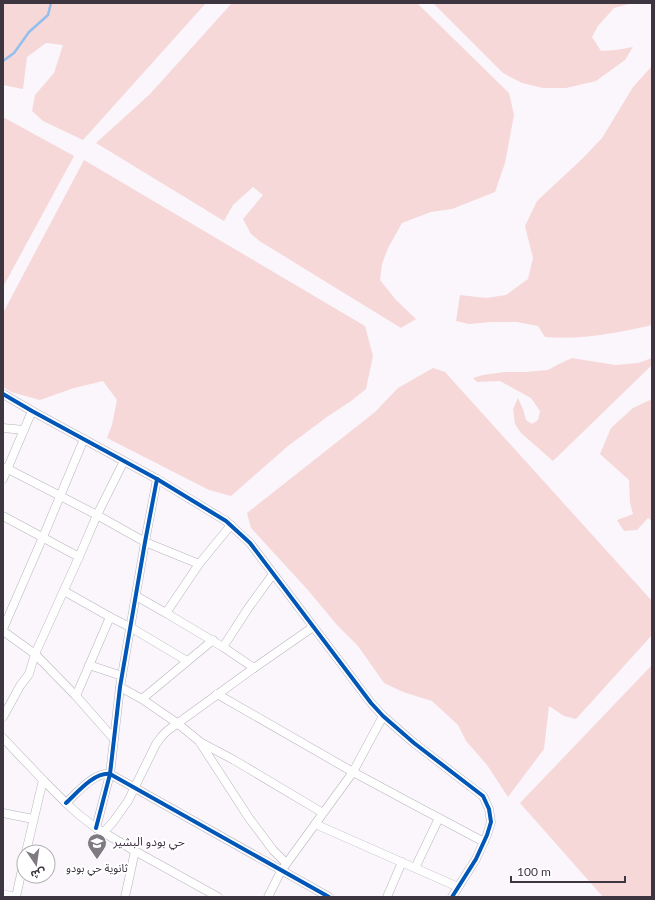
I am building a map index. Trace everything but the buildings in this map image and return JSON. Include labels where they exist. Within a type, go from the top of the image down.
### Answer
[{"type":"street","points":[[3,394],[158,479],[231,525],[250,544],[371,703],[383,716],[414,743],[483,796],[489,809],[491,822],[488,835],[476,859],[452,897]]},
{"type":"street","points":[[3,479],[5,468],[32,411]]},
{"type":"street","points":[[3,428],[24,430]]},
{"type":"street","points":[[84,439],[3,630],[35,654],[76,696],[114,739]]},
{"type":"street","points":[[3,717],[20,686],[29,674],[35,654],[97,515],[124,461]]},
{"type":"street","points":[[5,468],[97,515],[145,542],[199,564]]},
{"type":"street","points":[[100,830],[110,774],[120,687],[145,542],[158,479]]},
{"type":"street","points":[[3,516],[79,557]]},
{"type":"street","points":[[166,613],[199,564],[231,525]]},
{"type":"street","points":[[223,647],[273,574]]},
{"type":"street","points":[[64,591],[130,627],[187,661]]},
{"type":"street","points":[[136,596],[213,640],[254,668]]},
{"type":"street","points":[[76,696],[110,617]]},
{"type":"street","points":[[100,830],[122,811],[156,744],[162,736],[177,723],[217,694],[313,627]]},
{"type":"street","points":[[142,699],[213,640]]},
{"type":"street","points":[[89,665],[122,676]]},
{"type":"street","points":[[120,687],[142,699],[177,723],[199,741],[323,812]]},
{"type":"street","points":[[217,694],[353,772],[484,842]]},
{"type":"street","points":[[268,897],[286,863],[353,772],[383,716]]},
{"type":"street","points":[[3,738],[78,814],[100,830],[134,851],[218,897]]},
{"type":"street","points":[[199,741],[249,818],[273,850],[286,863]]},
{"type":"street","points":[[66,803],[90,781],[104,774],[110,774],[329,897]]},
{"type":"street","points":[[28,844],[43,780]]},
{"type":"street","points":[[3,813],[33,820]]},
{"type":"street","points":[[415,868],[440,818]]},
{"type":"street","points":[[315,824],[458,887]]},
{"type":"street","points":[[125,897],[134,851]]},
{"type":"street","points":[[387,897],[402,862]]},
{"type":"street","points":[[3,894],[15,897],[18,884]]},
{"type":"shaded area","points":[[3,3],[206,3],[83,140],[43,121],[32,111],[35,95],[54,73],[63,45],[46,43],[27,57],[23,89],[3,85]]},
{"type":"shaded area","points":[[232,3],[417,3],[509,93],[514,115],[505,163],[495,192],[452,209],[431,212],[402,223],[388,248],[382,264],[380,280],[396,300],[416,319],[401,328],[261,242],[251,234],[243,219],[263,195],[253,187],[233,205],[224,221],[96,143],[150,94]]},
{"type":"shaded area","points":[[433,3],[633,3],[614,8],[598,26],[592,37],[601,51],[633,47],[625,60],[596,81],[566,88],[543,88],[522,83],[503,73]]},
{"type":"shaded area","points":[[652,66],[652,325],[626,331],[585,337],[558,338],[545,337],[538,326],[517,322],[469,324],[456,321],[460,295],[486,298],[506,295],[528,279],[533,258],[525,226],[537,201],[602,138],[633,87]]},
{"type":"shaded area","points":[[3,117],[74,156],[3,287]]},
{"type":"shaded area","points":[[84,160],[365,326],[373,356],[366,389],[288,446],[231,496],[209,490],[107,438],[112,425],[117,400],[103,381],[74,388],[40,400],[11,392],[3,387],[3,313]]},
{"type":"shaded area","points":[[572,358],[615,365],[638,363],[652,358],[652,365],[553,461],[521,433],[515,424],[513,409],[518,398],[526,420],[532,424],[538,420],[540,411],[531,398],[500,381],[477,382],[473,378],[505,372],[548,370]]},
{"type":"shaded area","points":[[433,368],[445,372],[652,601],[652,635],[576,719],[564,716],[549,706],[544,749],[508,797],[487,765],[466,741],[458,725],[432,701],[403,692],[384,683],[358,646],[337,625],[307,589],[251,528],[247,513],[375,412],[398,388]]},
{"type":"shaded area","points":[[652,399],[652,521],[648,518],[637,530],[624,531],[617,520],[633,514],[630,503],[629,480],[600,454],[611,428],[633,408]]},
{"type":"shaded area","points":[[652,665],[652,897],[603,897],[520,803]]},
{"type":"waterway","points":[[3,61],[14,53],[29,32],[48,15],[51,3]]},
{"type":"cycle path","points":[[3,394],[157,479],[226,521],[250,543],[371,703],[383,716],[414,743],[483,796],[489,809],[491,822],[476,859],[452,897]]},
{"type":"cycle path","points":[[96,828],[110,774],[120,687],[157,479]]},
{"type":"cycle path","points":[[66,803],[98,776],[110,774],[329,897]]},
{"type":"place","name":"ثانوية حي بودو","points":[[97,860]]},
{"type":"district","name":"حي بودو البشير","points":[[149,841]]}]
